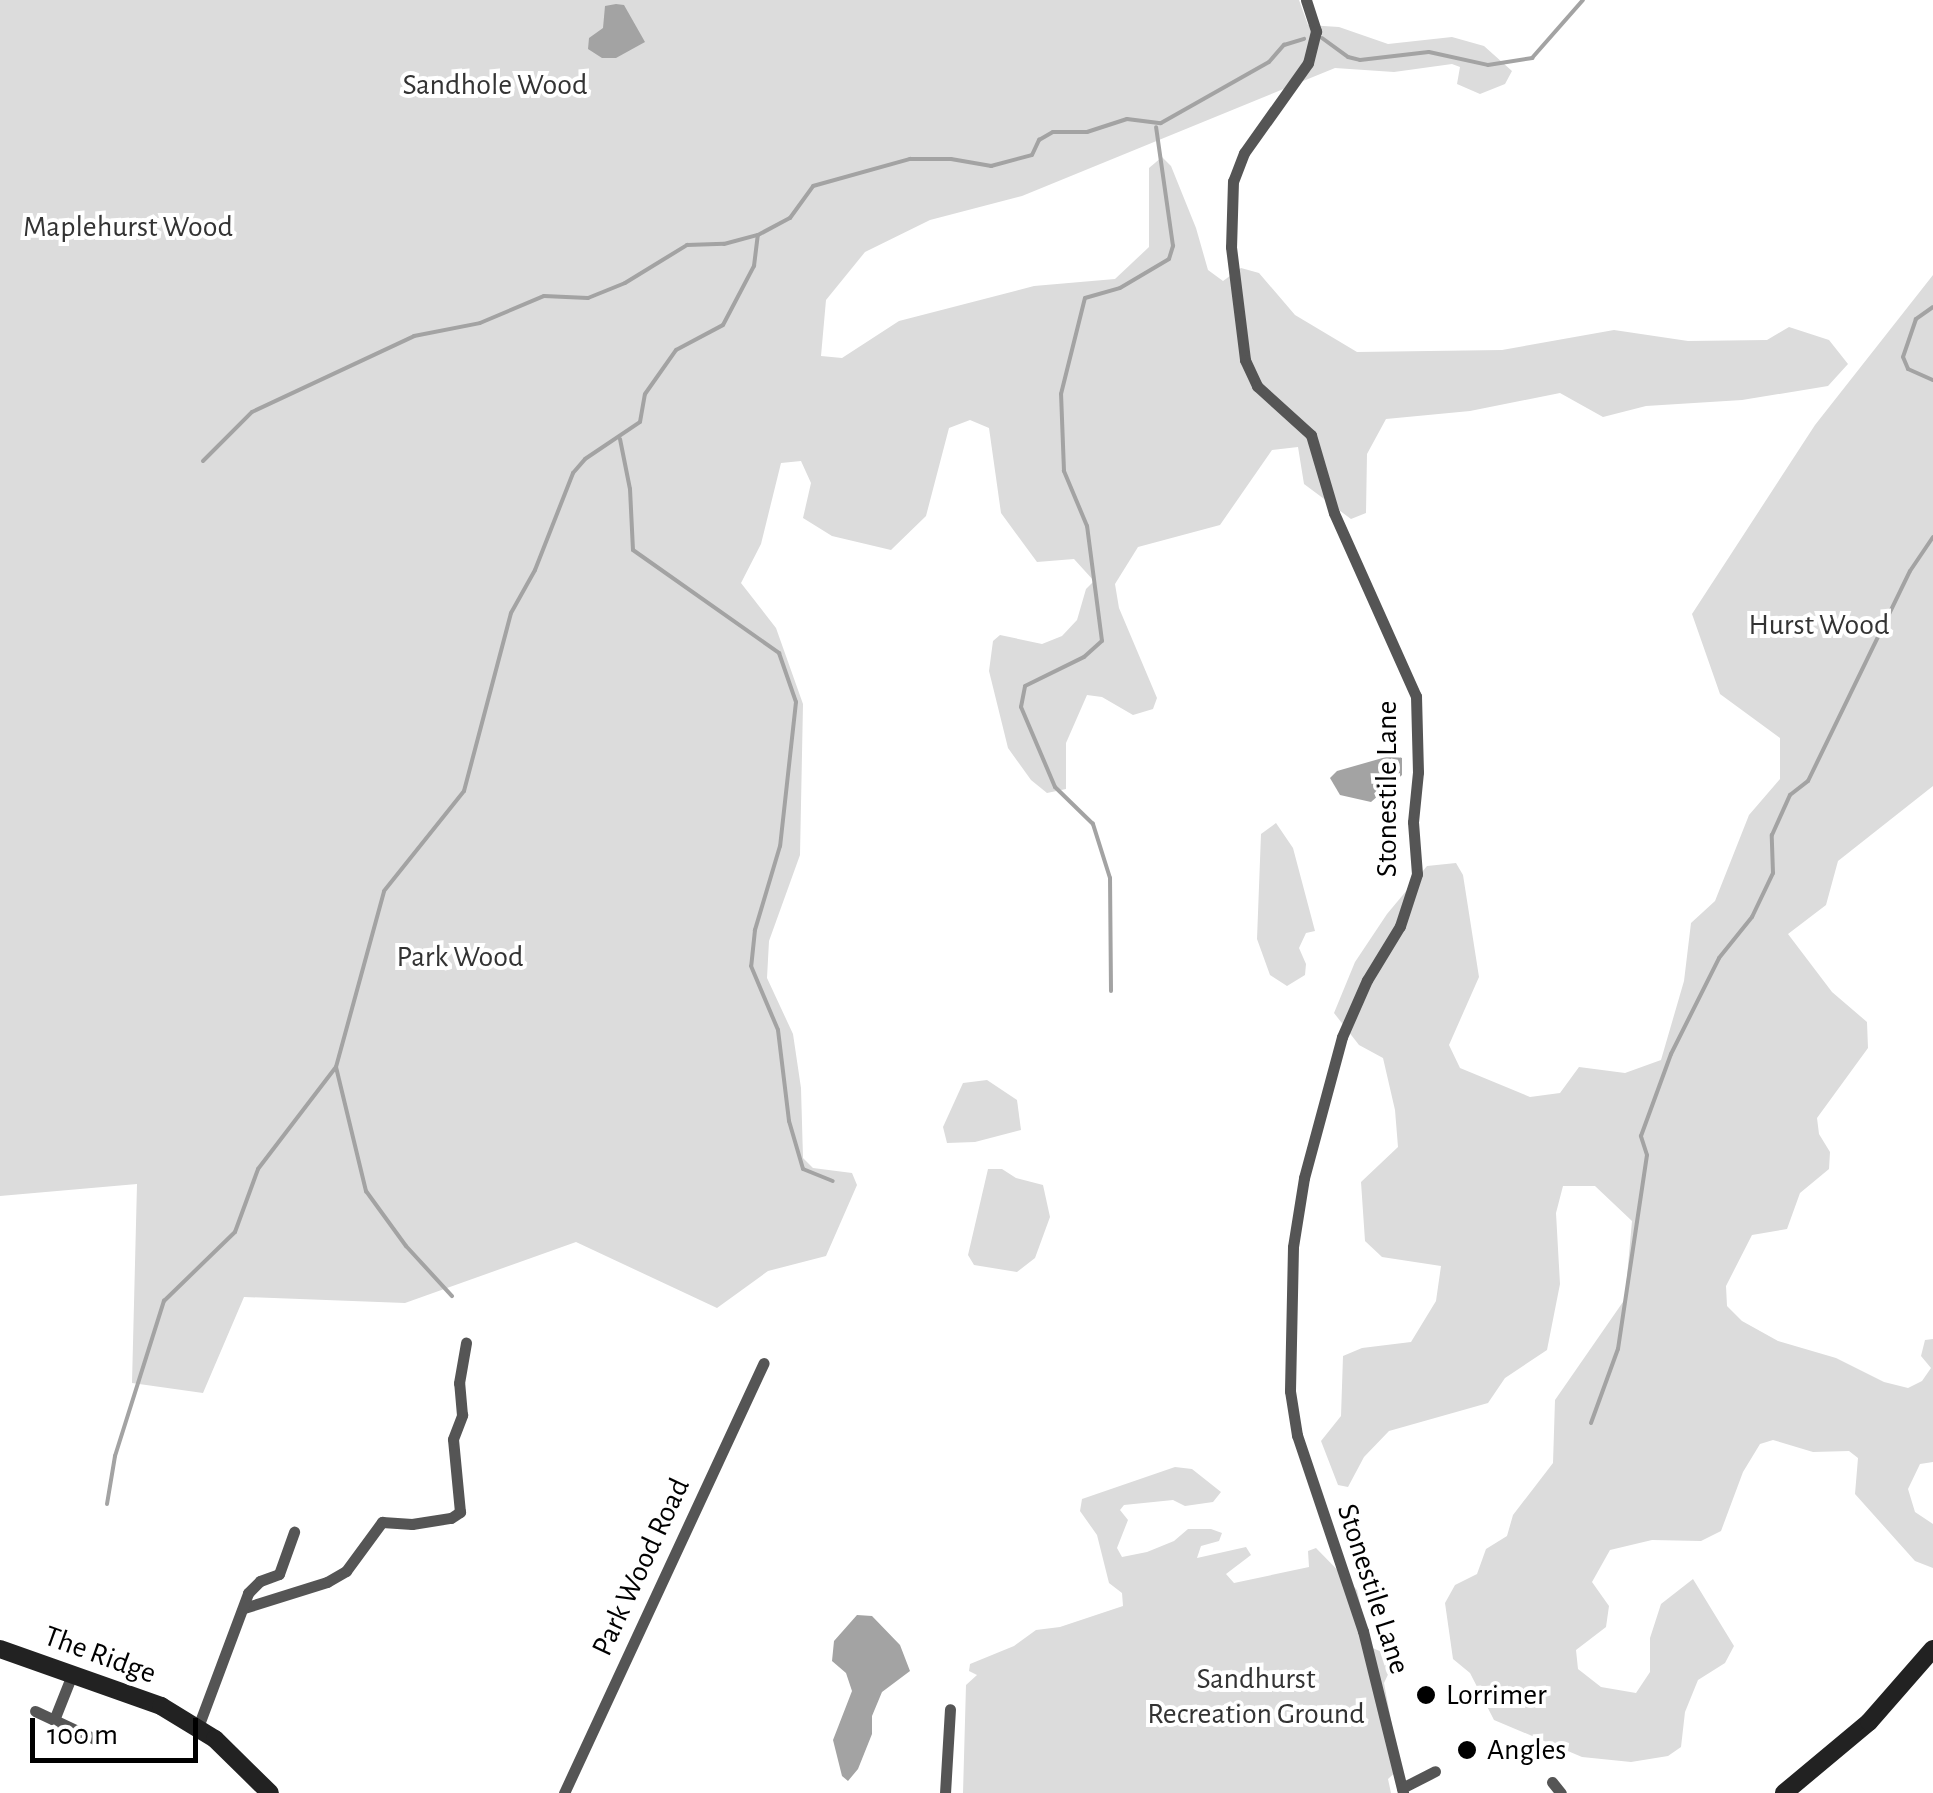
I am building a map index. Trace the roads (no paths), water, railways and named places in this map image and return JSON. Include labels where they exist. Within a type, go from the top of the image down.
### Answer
[{"type":"main road","name":"The Ridge","points":[[0,1649],[161,1706],[236,1756],[270,1793]]},
{"type":"main road","points":[[1784,1793],[1869,1722],[1933,1649]]},
{"type":"street","name":"Stonestile Lane","points":[[1306,0],[1316,32],[1308,63],[1244,153],[1233,181],[1231,247],[1243,341],[1257,386],[1311,435],[1334,513],[1416,696],[1418,772],[1413,822],[1417,874],[1400,926],[1367,980],[1342,1036],[1304,1178],[1293,1246],[1290,1391],[1297,1435],[1363,1631],[1403,1790]]},
{"type":"street","points":[[244,1608],[327,1582],[346,1571],[382,1522],[412,1524],[451,1518],[460,1512],[454,1440],[462,1415],[459,1383],[466,1343]]},
{"type":"street","name":"Park Wood Road","points":[[564,1793],[764,1363]]},
{"type":"street","points":[[198,1728],[248,1593],[260,1581],[279,1574],[294,1532]]},
{"type":"street","points":[[54,1720],[73,1672]]},
{"type":"street","points":[[945,1793],[950,1709]]},
{"type":"street","points":[[35,1711],[102,1742]]},
{"type":"street","points":[[1403,1790],[1436,1771]]},
{"type":"street","points":[[1552,1782],[1561,1793]]},
{"type":"waterway","points":[[1322,38],[1348,57],[1360,60],[1429,52],[1488,65],[1532,58],[1583,0]]},
{"type":"waterway","points":[[203,461],[252,412],[414,336],[480,323],[544,296],[588,298],[625,283],[687,245],[724,244],[758,235],[790,218],[813,186],[910,159],[951,159],[991,166],[1032,155],[1039,140],[1053,132],[1087,132],[1127,119],[1161,123],[1269,62],[1284,45],[1304,39]]},
{"type":"waterway","points":[[1111,991],[1110,878],[1093,824],[1055,787],[1021,707],[1025,686],[1084,657],[1102,641],[1087,526],[1064,471],[1061,394],[1085,298],[1120,288],[1169,259],[1173,246],[1156,127]]},
{"type":"waterway","points":[[107,1504],[115,1456],[164,1301],[235,1232],[258,1169],[336,1067],[384,891],[464,791],[511,613],[535,570],[573,473],[585,459],[640,422],[645,394],[676,350],[723,325],[754,266],[758,235]]},
{"type":"waterway","points":[[1933,307],[1916,319],[1903,357],[1908,369],[1933,380]]},
{"type":"waterway","points":[[620,439],[630,489],[633,550],[779,653],[796,702],[780,846],[755,930],[751,966],[778,1030],[789,1121],[803,1169],[833,1181]]},
{"type":"waterway","points":[[1591,1423],[1618,1349],[1647,1155],[1641,1136],[1671,1054],[1719,958],[1752,917],[1773,873],[1772,835],[1790,795],[1808,781],[1910,571],[1933,537]]},
{"type":"waterway","points":[[336,1067],[366,1191],[406,1246],[452,1296]]},
{"type":"place","name":"Lorrimer","points":[[1426,1695]]},
{"type":"place","name":"Angles","points":[[1467,1750]]},
{"type":"park label","name":"Sandhole Wood","points":[[495,85]]},
{"type":"park label","name":"Maplehurst Wood","points":[[128,227]]},
{"type":"park label","name":"Hurst Wood","points":[[1819,625]]},
{"type":"park label","name":"Park Wood","points":[[460,957]]},
{"type":"park label","name":"Sandhurst Recreation Ground","points":[[1256,1696]]}]
